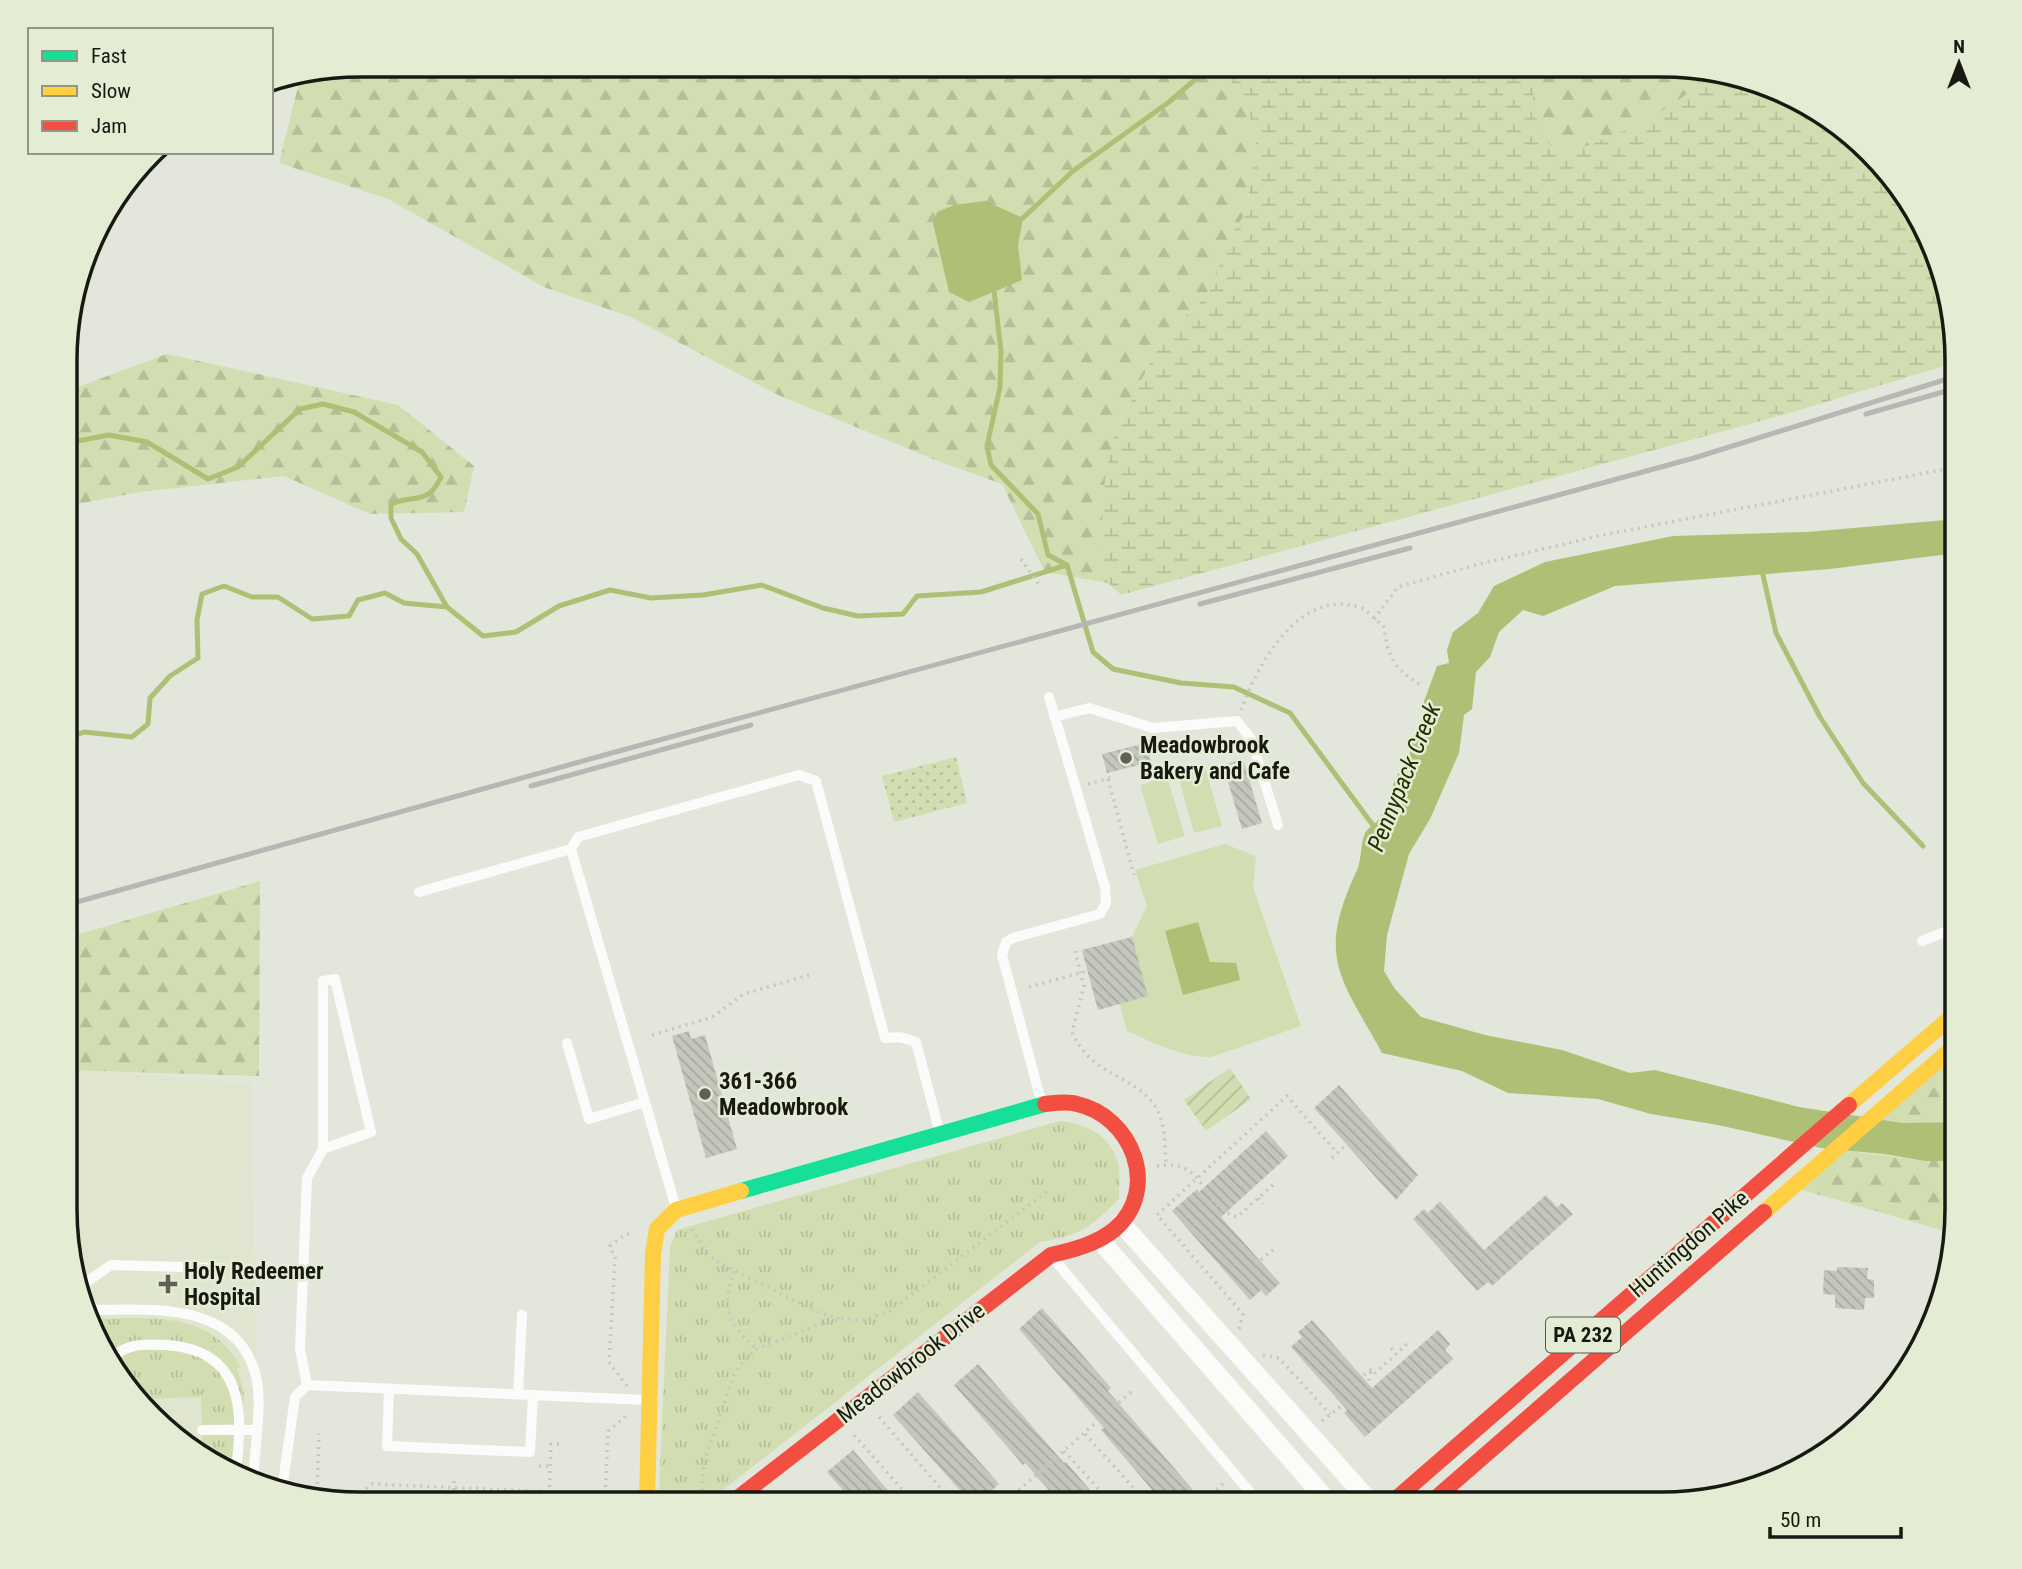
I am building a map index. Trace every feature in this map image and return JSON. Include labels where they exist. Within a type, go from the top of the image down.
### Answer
[{"type":"main road","name":"Huntingdon Pike","points":[[1404,1492],[1945,1022]]},
{"type":"main road","name":"Huntingdon Pike","points":[[1443,1492],[1945,1054]]},
{"type":"main road","name":"Meadowbrook Drive","points":[[676,1210],[1042,1104],[1078,1104],[1111,1120],[1128,1138],[1138,1164],[1138,1189],[1129,1213],[1121,1223],[1100,1240],[1051,1255],[745,1492]]},
{"type":"main road","points":[[646,1492],[654,1242],[657,1230],[676,1210]]},
{"type":"street","points":[[1121,1223],[1361,1492]]},
{"type":"street","points":[[1100,1240],[1320,1492]]},
{"type":"lane","points":[[1042,1104],[1002,955],[1003,948],[1013,938],[1100,914],[1106,903],[1105,887],[1049,697]]},
{"type":"lane","points":[[1054,717],[1089,708],[1153,728],[1237,721],[1251,739],[1278,825]]},
{"type":"lane","points":[[419,892],[571,849],[578,837],[799,775],[816,781],[885,1038],[900,1037],[916,1042],[940,1133]]},
{"type":"lane","points":[[571,849],[676,1210]]},
{"type":"lane","points":[[1922,941],[1945,932]]},
{"type":"lane","points":[[307,1385],[300,1349],[307,1178],[323,1149],[323,981],[335,979],[371,1132],[323,1149]]},
{"type":"lane","points":[[567,1043],[589,1119],[645,1102]]},
{"type":"lane","points":[[1051,1255],[1250,1492]]},
{"type":"lane","points":[[87,1282],[111,1265],[220,1268]]},
{"type":"lane","points":[[96,1310],[191,1313],[212,1320],[227,1330],[251,1365],[257,1383],[253,1471]]},
{"type":"lane","points":[[518,1394],[522,1315]]},
{"type":"lane","points":[[117,1353],[135,1344],[184,1346],[204,1352],[218,1362],[230,1378],[240,1412],[237,1464]]},
{"type":"lane","points":[[283,1481],[295,1397],[307,1385],[649,1401]]},
{"type":"lane","points":[[389,1389],[387,1446],[400,1447],[530,1452],[533,1395]]},
{"type":"lane","points":[[202,1430],[255,1430]]},
{"type":"path","points":[[1374,619],[1398,587],[1476,565],[1598,536],[1945,469]]},
{"type":"path","points":[[1021,559],[1041,588]]},
{"type":"path","points":[[1240,712],[1252,679],[1278,641],[1306,614],[1331,605],[1360,607],[1384,627],[1388,655],[1405,675],[1419,684]]},
{"type":"path","points":[[1088,784],[1111,778],[1134,875]]},
{"type":"path","points":[[1075,951],[1084,986],[1072,1032],[1096,1065],[1152,1102],[1164,1133],[1166,1164]]},
{"type":"path","points":[[1029,987],[1087,971]]},
{"type":"path","points":[[652,1035],[712,1017],[744,994],[809,975]]},
{"type":"path","points":[[1238,1335],[1242,1314],[1157,1215],[1287,1096],[1337,1153]]},
{"type":"path","points":[[1332,1158],[1344,1147]]},
{"type":"path","points":[[1155,1166],[1166,1164],[1188,1169],[1199,1176],[1204,1190],[1225,1214],[1237,1217],[1274,1184]]},
{"type":"path","points":[[691,1226],[708,1255],[734,1271],[818,1312],[842,1319],[864,1320],[890,1311],[1049,1190]]},
{"type":"path","points":[[1258,1198],[1263,1204]]},
{"type":"path","points":[[629,1388],[609,1362],[615,1258],[611,1246],[626,1234],[636,1232]]},
{"type":"path","points":[[1261,1260],[1275,1248]]},
{"type":"path","points":[[734,1271],[728,1287],[726,1311],[735,1330],[757,1349]]},
{"type":"path","points":[[702,1492],[704,1462],[734,1374],[757,1349],[842,1319]]},
{"type":"path","points":[[1371,1370],[1374,1374],[1408,1343]]},
{"type":"path","points":[[1391,1348],[1396,1354]]},
{"type":"path","points":[[1257,1354],[1279,1358],[1330,1414]]},
{"type":"path","points":[[1364,1375],[1371,1370]]},
{"type":"path","points":[[1315,1427],[1368,1385],[1371,1370]]},
{"type":"path","points":[[1017,1492],[1131,1392]]},
{"type":"path","points":[[875,1412],[944,1492]]},
{"type":"path","points":[[605,1492],[608,1431],[628,1415]]},
{"type":"path","points":[[850,1431],[904,1492]]},
{"type":"path","points":[[317,1489],[319,1434]]},
{"type":"path","points":[[1084,1434],[1137,1492]]},
{"type":"path","points":[[550,1492],[551,1444],[559,1444]]},
{"type":"path","points":[[1064,1450],[1101,1492]]},
{"type":"path","points":[[539,1466],[551,1466]]},
{"type":"path","points":[[1214,1492],[1235,1473]]},
{"type":"path","points":[[454,1476],[454,1492]]},
{"type":"path","points":[[361,1492],[372,1483],[556,1492]]},
{"type":"shaded area","name":"Holy Redeemer Hospital","points":[[77,1069],[251,1084],[257,1383],[253,1471],[218,1454],[173,1422],[147,1396],[115,1350],[92,1300],[79,1246]]},
{"type":"green space","points":[[360,77],[1229,77],[1249,114],[1256,143],[1246,213],[1222,248],[1216,282],[1198,305],[1171,328],[1157,348],[1113,439],[1100,552],[1108,583],[1045,572],[1002,484],[938,461],[778,395],[631,317],[544,287],[388,199],[279,163],[299,84]]},
{"type":"green space","points":[[1229,77],[1531,77],[1541,133],[1555,149],[1566,154],[1646,122],[1707,80],[1753,92],[1787,106],[1834,135],[1875,173],[1887,188],[1916,235],[1930,269],[1943,323],[1945,366],[1783,415],[1121,595],[1108,583],[1100,552],[1105,479],[1113,439],[1157,348],[1171,328],[1198,305],[1216,282],[1222,248],[1246,213],[1256,143],[1249,114]]},
{"type":"green space","points":[[1531,77],[1662,77],[1710,81],[1465,343]]},
{"type":"green space","points":[[167,354],[398,405],[474,466],[464,512],[370,514],[284,476],[140,492],[77,504],[77,387]]},
{"type":"green space","points":[[956,757],[967,803],[894,822],[882,776]]},
{"type":"green space","points":[[1205,767],[1222,826],[1194,833],[1178,775]]},
{"type":"green space","points":[[1167,777],[1185,836],[1158,844],[1140,785]]},
{"type":"green space","points":[[1225,844],[1256,856],[1253,887],[1301,1026],[1211,1057],[1189,1055],[1127,1031],[1120,1004],[1098,1010],[1082,950],[1132,937],[1147,906],[1135,870]]},
{"type":"green space","points":[[260,881],[259,1076],[77,1070],[77,935]]},
{"type":"green space","points":[[1945,1053],[1945,1122],[1902,1123],[1871,1118]]},
{"type":"green space","points":[[1230,1068],[1251,1099],[1206,1131],[1184,1100]]},
{"type":"green space","points":[[1060,1121],[1086,1127],[1102,1137],[1113,1151],[1119,1169],[1119,1199],[1092,1224],[1075,1233],[1040,1242],[720,1492],[659,1492],[670,1247],[677,1230]]},
{"type":"green space","points":[[1835,1149],[1925,1161],[1945,1161],[1944,1231],[1792,1187]]},
{"type":"green space","points":[[154,1318],[175,1321],[195,1326],[212,1335],[228,1348],[240,1367],[237,1368],[244,1393],[243,1416],[235,1378],[222,1361],[209,1352],[194,1345],[160,1339],[128,1344],[115,1350],[100,1319]]},
{"type":"green space","points":[[134,1349],[157,1349],[193,1354],[206,1359],[225,1382],[236,1424],[202,1425],[201,1397],[150,1399],[120,1358]]},
{"type":"green space","points":[[202,1434],[236,1434],[232,1462],[202,1444]]},
{"type":"water","points":[[985,201],[1023,218],[1018,245],[1022,280],[969,302],[949,292],[933,223],[937,212],[954,205]]},
{"type":"water","name":"Pennypack Creek","points":[[1945,520],[1945,555],[1830,569],[1615,586],[1543,616],[1523,610],[1499,632],[1490,657],[1476,672],[1472,709],[1464,715],[1459,753],[1430,819],[1409,854],[1387,935],[1384,971],[1395,989],[1421,1017],[1485,1035],[1562,1050],[1630,1073],[1655,1070],[1799,1107],[1902,1123],[1945,1122],[1945,1161],[1821,1148],[1718,1125],[1651,1114],[1598,1099],[1508,1093],[1462,1071],[1382,1053],[1338,966],[1338,925],[1359,865],[1365,833],[1380,818],[1398,774],[1408,762],[1412,742],[1426,710],[1423,704],[1437,666],[1449,663],[1447,650],[1453,632],[1478,613],[1494,586],[1545,562],[1673,536],[1807,532]]},
{"type":"water","points":[[1198,922],[1210,962],[1236,963],[1240,980],[1183,995],[1165,931]]},
{"type":"building","name":"Meadowbrook Bakery and Cafe","points":[[1146,743],[1151,762],[1107,773],[1102,754]]},
{"type":"building","points":[[1243,759],[1262,823],[1242,829],[1223,765]]},
{"type":"building","points":[[1132,937],[1148,996],[1098,1010],[1082,950]]},
{"type":"building","name":"361-366 Meadowbrook","points":[[689,1031],[691,1039],[705,1035],[737,1149],[706,1158],[672,1036]]},
{"type":"building","points":[[1339,1085],[1418,1175],[1396,1200],[1314,1108]]},
{"type":"building","points":[[1266,1131],[1288,1156],[1221,1217],[1280,1283],[1266,1296],[1261,1290],[1250,1300],[1172,1211],[1197,1189],[1199,1192]]},
{"type":"building","points":[[1546,1195],[1557,1207],[1562,1203],[1573,1214],[1492,1286],[1488,1282],[1477,1291],[1413,1219],[1424,1209],[1428,1213],[1440,1201],[1484,1250]]},
{"type":"building","points":[[1837,1267],[1868,1268],[1867,1279],[1874,1280],[1874,1298],[1865,1298],[1864,1310],[1835,1308],[1835,1295],[1823,1294],[1824,1270],[1837,1271]]},
{"type":"building","points":[[1042,1308],[1111,1388],[1108,1391],[1193,1490],[1154,1492],[1101,1430],[1104,1428],[1019,1329]]},
{"type":"building","points":[[1312,1320],[1372,1388],[1438,1330],[1450,1344],[1445,1350],[1453,1359],[1365,1437],[1344,1413],[1347,1410],[1291,1347],[1302,1337],[1298,1332]]},
{"type":"building","points":[[978,1364],[1092,1492],[1050,1492],[1025,1463],[1023,1465],[954,1385]]},
{"type":"building","points":[[918,1392],[999,1484],[990,1492],[961,1492],[893,1415]]},
{"type":"building","points":[[853,1450],[890,1492],[844,1492],[827,1472]]},
{"type":"waterway","points":[[1023,218],[1073,171],[1169,102],[1198,77]]},
{"type":"waterway","points":[[994,291],[1001,351],[1000,387],[987,446],[991,465],[1038,514],[1048,555],[1067,565]]},
{"type":"waterway","points":[[77,441],[109,435],[147,442],[208,479],[238,467],[300,409],[323,404],[354,412],[422,452],[441,477],[426,495],[391,504],[391,518],[401,539],[417,554],[447,607],[483,636],[516,632],[559,606],[610,590],[651,598],[703,595],[762,585],[823,608],[858,616],[903,614],[917,596],[981,592],[1067,565]]},
{"type":"waterway","name":"Pennypack Creek","points":[[1067,565],[1093,652],[1113,669],[1181,683],[1234,687],[1290,713],[1375,828]]},
{"type":"waterway","points":[[1761,566],[1776,633],[1820,717],[1863,783],[1923,846]]},
{"type":"waterway","points":[[77,735],[84,732],[132,737],[148,724],[150,698],[170,676],[198,658],[197,620],[202,594],[224,586],[252,597],[278,597],[312,619],[349,616],[358,600],[385,593],[404,603],[447,607]]},
{"type":"railway","points":[[77,902],[1694,458],[1945,380]]},
{"type":"railway","points":[[1866,414],[1945,391]]},
{"type":"railway","points":[[1200,604],[1410,548]]},
{"type":"railway","points":[[531,786],[751,725]]},
{"type":"traffic: fast","points":[[741,1191],[1045,1104]]},
{"type":"traffic: slow","points":[[1849,1105],[1945,1022]]},
{"type":"traffic: slow","points":[[1764,1212],[1945,1054]]},
{"type":"traffic: slow","points":[[647,1492],[653,1254],[657,1229],[676,1210],[741,1191]]},
{"type":"traffic: jam","points":[[745,1492],[1051,1255],[1100,1239],[1115,1229],[1129,1213],[1136,1194],[1138,1175],[1134,1156],[1125,1138],[1113,1123],[1096,1111],[1073,1103],[1045,1104]]},
{"type":"traffic: jam","points":[[1404,1492],[1849,1105]]},
{"type":"traffic: jam","points":[[1443,1492],[1764,1212]]},
{"type":"place","name":"Meadowbrook Bakery and Cafe","points":[[1126,758]]},
{"type":"place","name":"361-366 Meadowbrook","points":[[705,1094]]},
{"type":"place","name":"Holy Redeemer Hospital","points":[[168,1284]]}]
